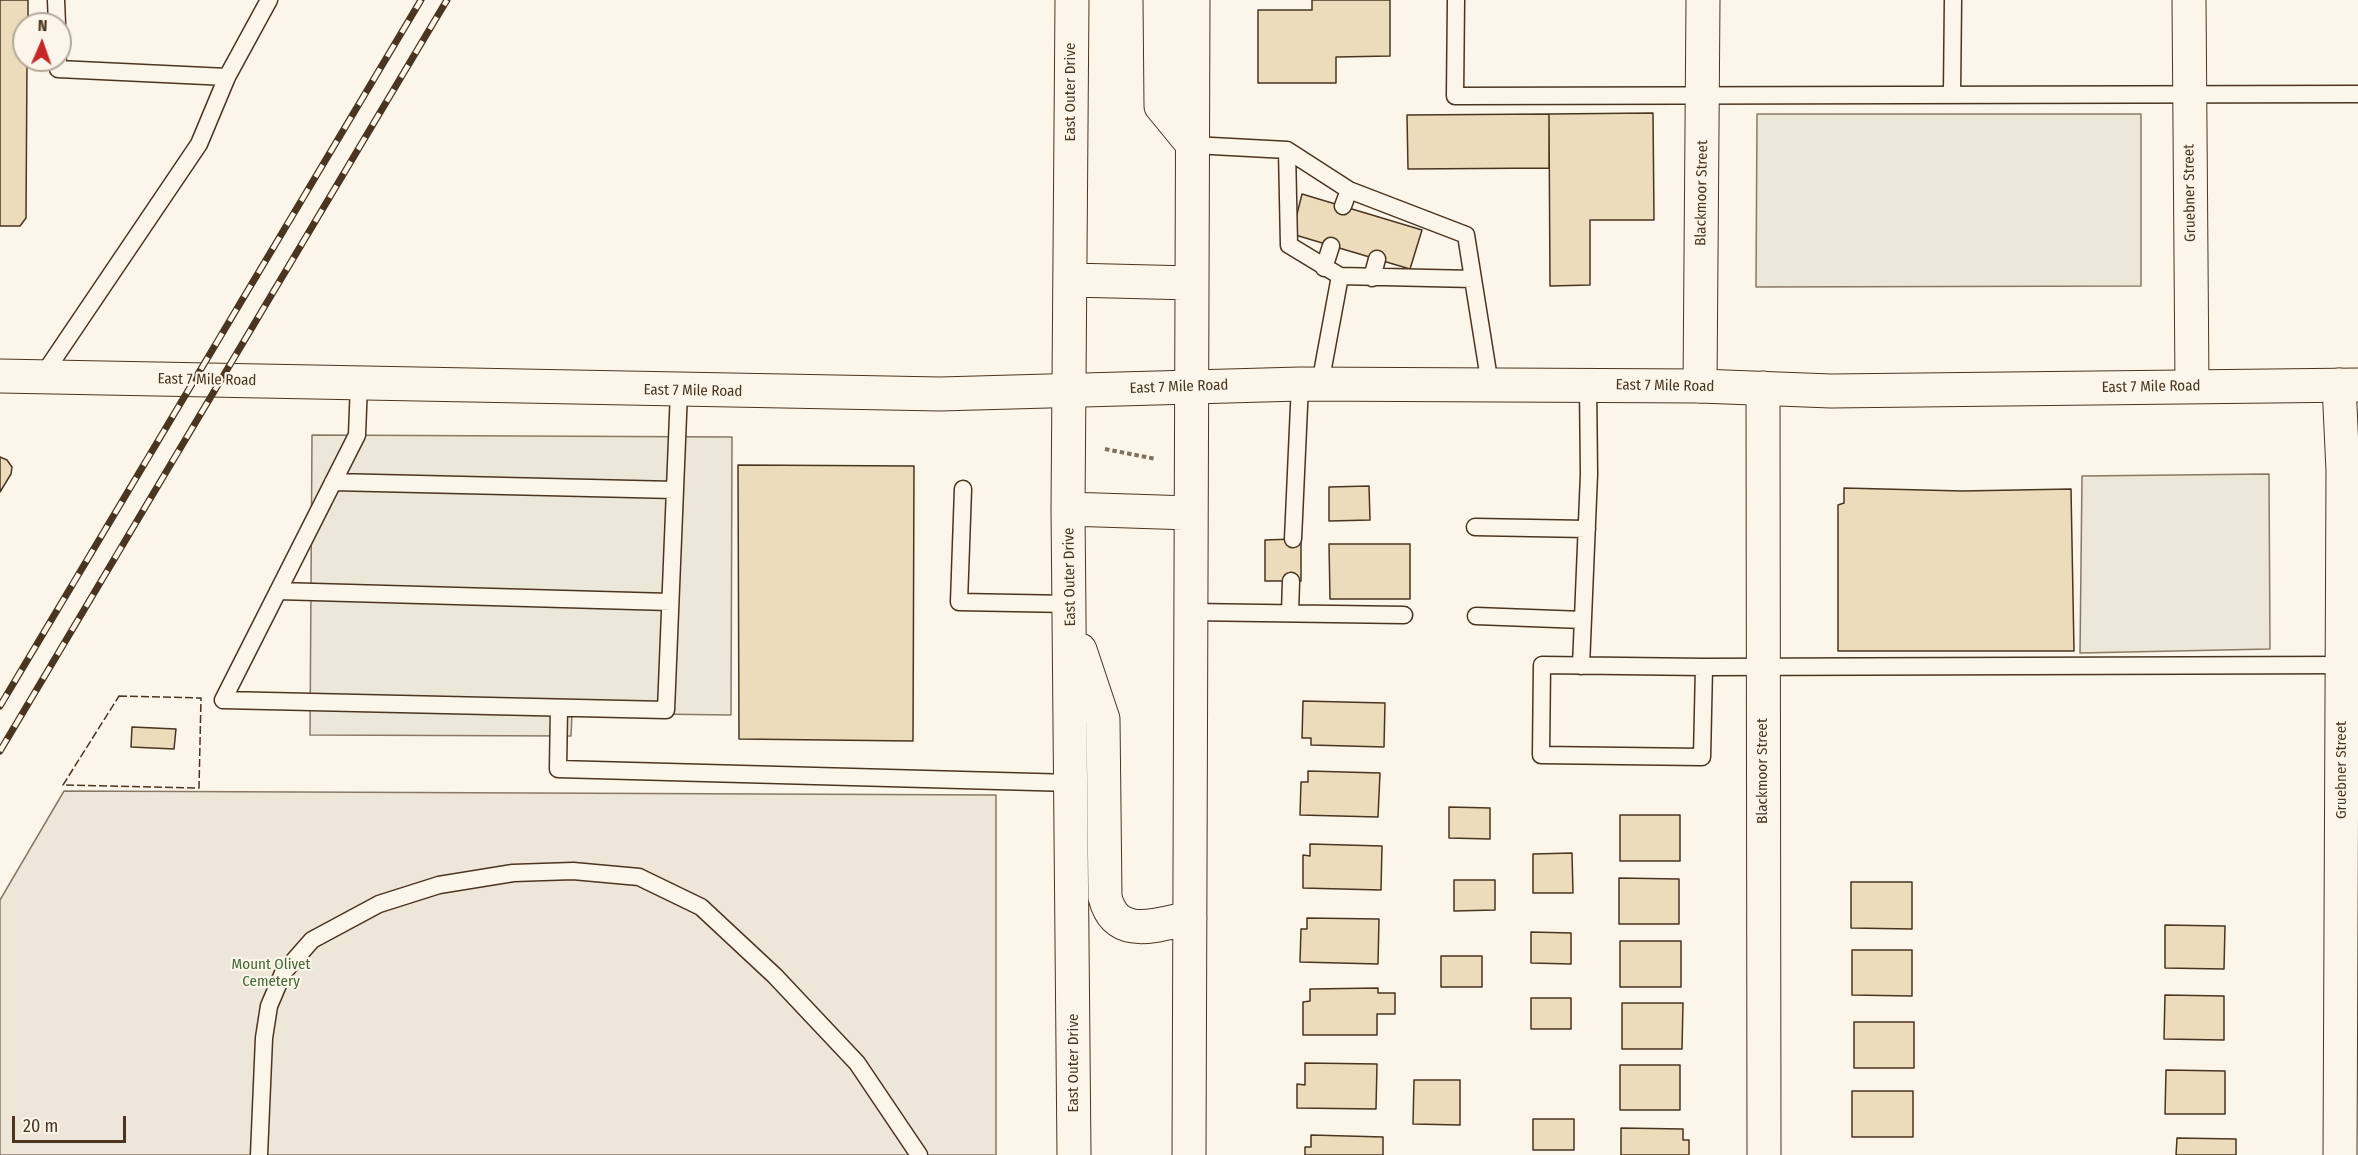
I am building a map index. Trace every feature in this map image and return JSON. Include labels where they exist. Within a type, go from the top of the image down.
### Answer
[{"type":"street","name":"East Outer Drive","points":[[1072,0],[1071,390],[1068,509],[1074,1155]]},
{"type":"street","points":[[1160,0],[1161,106],[1193,145]]},
{"type":"street","points":[[1189,1155],[1193,0]]},
{"type":"street","name":"Blackmoor Street","points":[[1700,386],[1703,0]]},
{"type":"street","name":"Gruebner Street","points":[[2189,0],[2192,386]]},
{"type":"street","points":[[1071,280],[1192,283]]},
{"type":"street","name":"East 7 Mile Road","points":[[0,376],[43,375],[679,391],[940,394],[1310,384],[1700,386],[1832,391],[2348,385]]},
{"type":"street","name":"Gruebner Street","points":[[2340,1155],[2350,665],[2343,471],[2348,385]]},
{"type":"street","name":"Blackmoor Street","points":[[1763,388],[1764,1155]]},
{"type":"street","points":[[1068,509],[1190,513]]},
{"type":"street","points":[[1070,612],[1103,719],[1105,897],[1109,913],[1122,923],[1140,928],[1190,918]]},
{"type":"lane","points":[[43,375],[199,144],[227,77],[269,0]]},
{"type":"lane","points":[[1456,0],[1455,96],[1952,93],[2358,94]]},
{"type":"lane","points":[[1952,93],[1953,0]]},
{"type":"lane","points":[[72,70],[227,77]]},
{"type":"lane","points":[[1193,145],[1287,150],[1346,198],[1466,235],[1490,385]]},
{"type":"lane","points":[[1287,150],[1289,245],[1340,276],[1473,279]]},
{"type":"lane","points":[[1324,268],[1331,246]]},
{"type":"lane","points":[[1372,278],[1377,259]]},
{"type":"lane","points":[[1293,539],[1310,384],[1340,276]]},
{"type":"lane","points":[[359,383],[357,435],[224,700],[666,710],[679,391]]},
{"type":"lane","points":[[1581,666],[1587,529],[1588,385]]},
{"type":"lane","points":[[333,482],[675,490]]},
{"type":"lane","points":[[963,489],[959,602],[1070,612]]},
{"type":"lane","points":[[1475,527],[1587,529]]},
{"type":"lane","points":[[1290,613],[1291,581]]},
{"type":"lane","points":[[278,591],[670,602]]},
{"type":"lane","points":[[1190,612],[1404,615]]},
{"type":"lane","points":[[1476,616],[1583,620]]},
{"type":"lane","points":[[1704,667],[1702,757],[1541,755],[1542,665],[1704,667],[2350,665]]},
{"type":"lane","points":[[559,708],[558,769],[1072,783]]},
{"type":"lane","points":[[259,1155],[264,1038],[268,1006],[283,973],[312,940],[379,904],[439,885],[513,873],[573,871],[639,877],[701,907],[774,976],[857,1063],[919,1155]]},
{"type":"path","points":[[1100,448],[1163,460]]},
{"type":"green space","name":"Mount Olivet Cemetery","points":[[64,791],[996,795],[996,1155],[0,1155],[0,900]]},
{"type":"shaded area","points":[[1757,114],[2141,114],[2141,286],[1756,287]]},
{"type":"shaded area","points":[[312,435],[732,437],[731,715],[572,713],[571,736],[310,735]]},
{"type":"shaded area","points":[[2269,474],[2270,649],[2080,653],[2082,476]]},
{"type":"building","points":[[0,0],[28,0],[28,12],[12,12],[12,72],[27,72],[26,218],[20,226],[0,226]]},
{"type":"building","points":[[1312,0],[1390,0],[1390,56],[1336,57],[1336,83],[1258,83],[1258,10],[1312,10]]},
{"type":"building","points":[[1653,113],[1654,220],[1590,220],[1590,285],[1550,286],[1549,114]]},
{"type":"building","points":[[1549,114],[1549,168],[1408,169],[1407,115]]},
{"type":"building","points":[[1302,194],[1422,230],[1410,269],[1292,234]]},
{"type":"building","points":[[0,457],[7,460],[12,467],[11,474],[0,492]]},
{"type":"building","points":[[738,465],[914,466],[913,741],[739,739]]},
{"type":"building","points":[[1369,486],[1370,520],[1329,521],[1329,487]]},
{"type":"building","points":[[1844,488],[1962,491],[2071,489],[2074,651],[1838,651],[1838,505],[1844,503]]},
{"type":"building","points":[[1265,540],[1301,540],[1301,581],[1265,581]]},
{"type":"building","points":[[1329,544],[1410,544],[1410,599],[1330,599]]},
{"type":"building","points":[[1303,701],[1385,703],[1384,747],[1311,745],[1311,738],[1302,738]]},
{"type":"building","points":[[132,727],[176,729],[174,749],[131,747]]},
{"type":"building","points":[[1308,771],[1380,773],[1378,817],[1300,815],[1301,782],[1308,782]]},
{"type":"building","points":[[1449,807],[1490,808],[1490,839],[1449,838]]},
{"type":"building","points":[[1620,815],[1680,815],[1680,861],[1620,861]]},
{"type":"building","points":[[1310,844],[1382,846],[1381,890],[1303,888],[1303,855],[1310,856]]},
{"type":"building","points":[[1572,853],[1573,893],[1533,893],[1533,854]]},
{"type":"building","points":[[1619,878],[1679,879],[1679,924],[1619,924]]},
{"type":"building","points":[[1454,880],[1495,880],[1495,910],[1454,911]]},
{"type":"building","points":[[1851,882],[1912,882],[1912,929],[1851,928]]},
{"type":"building","points":[[1307,918],[1379,919],[1378,964],[1300,962],[1301,929],[1307,929]]},
{"type":"building","points":[[2165,925],[2225,926],[2224,969],[2165,968]]},
{"type":"building","points":[[1531,932],[1571,933],[1571,964],[1531,963]]},
{"type":"building","points":[[1620,941],[1681,941],[1681,987],[1620,987]]},
{"type":"building","points":[[1852,950],[1912,950],[1912,996],[1852,995]]},
{"type":"building","points":[[1441,956],[1482,956],[1482,987],[1441,987]]},
{"type":"building","points":[[1378,988],[1378,993],[1395,993],[1395,1014],[1377,1014],[1377,1035],[1303,1035],[1303,1002],[1310,1001],[1310,989]]},
{"type":"building","points":[[2165,995],[2224,996],[2224,1040],[2164,1039]]},
{"type":"building","points":[[1531,998],[1571,998],[1571,1029],[1531,1029]]},
{"type":"building","points":[[1622,1003],[1683,1003],[1682,1049],[1622,1049]]},
{"type":"building","points":[[1854,1022],[1914,1022],[1914,1068],[1854,1068]]},
{"type":"building","points":[[1305,1063],[1377,1064],[1376,1109],[1297,1108],[1297,1084],[1305,1085]]},
{"type":"building","points":[[1620,1065],[1680,1065],[1680,1110],[1620,1110]]},
{"type":"building","points":[[2166,1070],[2225,1071],[2225,1114],[2165,1114]]},
{"type":"building","points":[[1414,1080],[1460,1080],[1460,1125],[1413,1124]]},
{"type":"building","points":[[1852,1091],[1913,1091],[1913,1137],[1852,1137]]},
{"type":"building","points":[[1533,1119],[1574,1119],[1574,1150],[1533,1150]]},
{"type":"building","points":[[1621,1128],[1683,1129],[1683,1140],[1689,1140],[1689,1155],[1621,1155]]},
{"type":"building","points":[[1311,1135],[1383,1137],[1383,1155],[1305,1155],[1305,1147],[1311,1147]]},
{"type":"building","points":[[2177,1138],[2236,1139],[2236,1155],[2176,1155]]},
{"type":"railway","points":[[0,706],[421,0]]},
{"type":"railway","points":[[0,751],[447,0]]},
{"type":"fence","points":[[119,696],[201,698],[199,788],[63,785],[119,696]]}]
